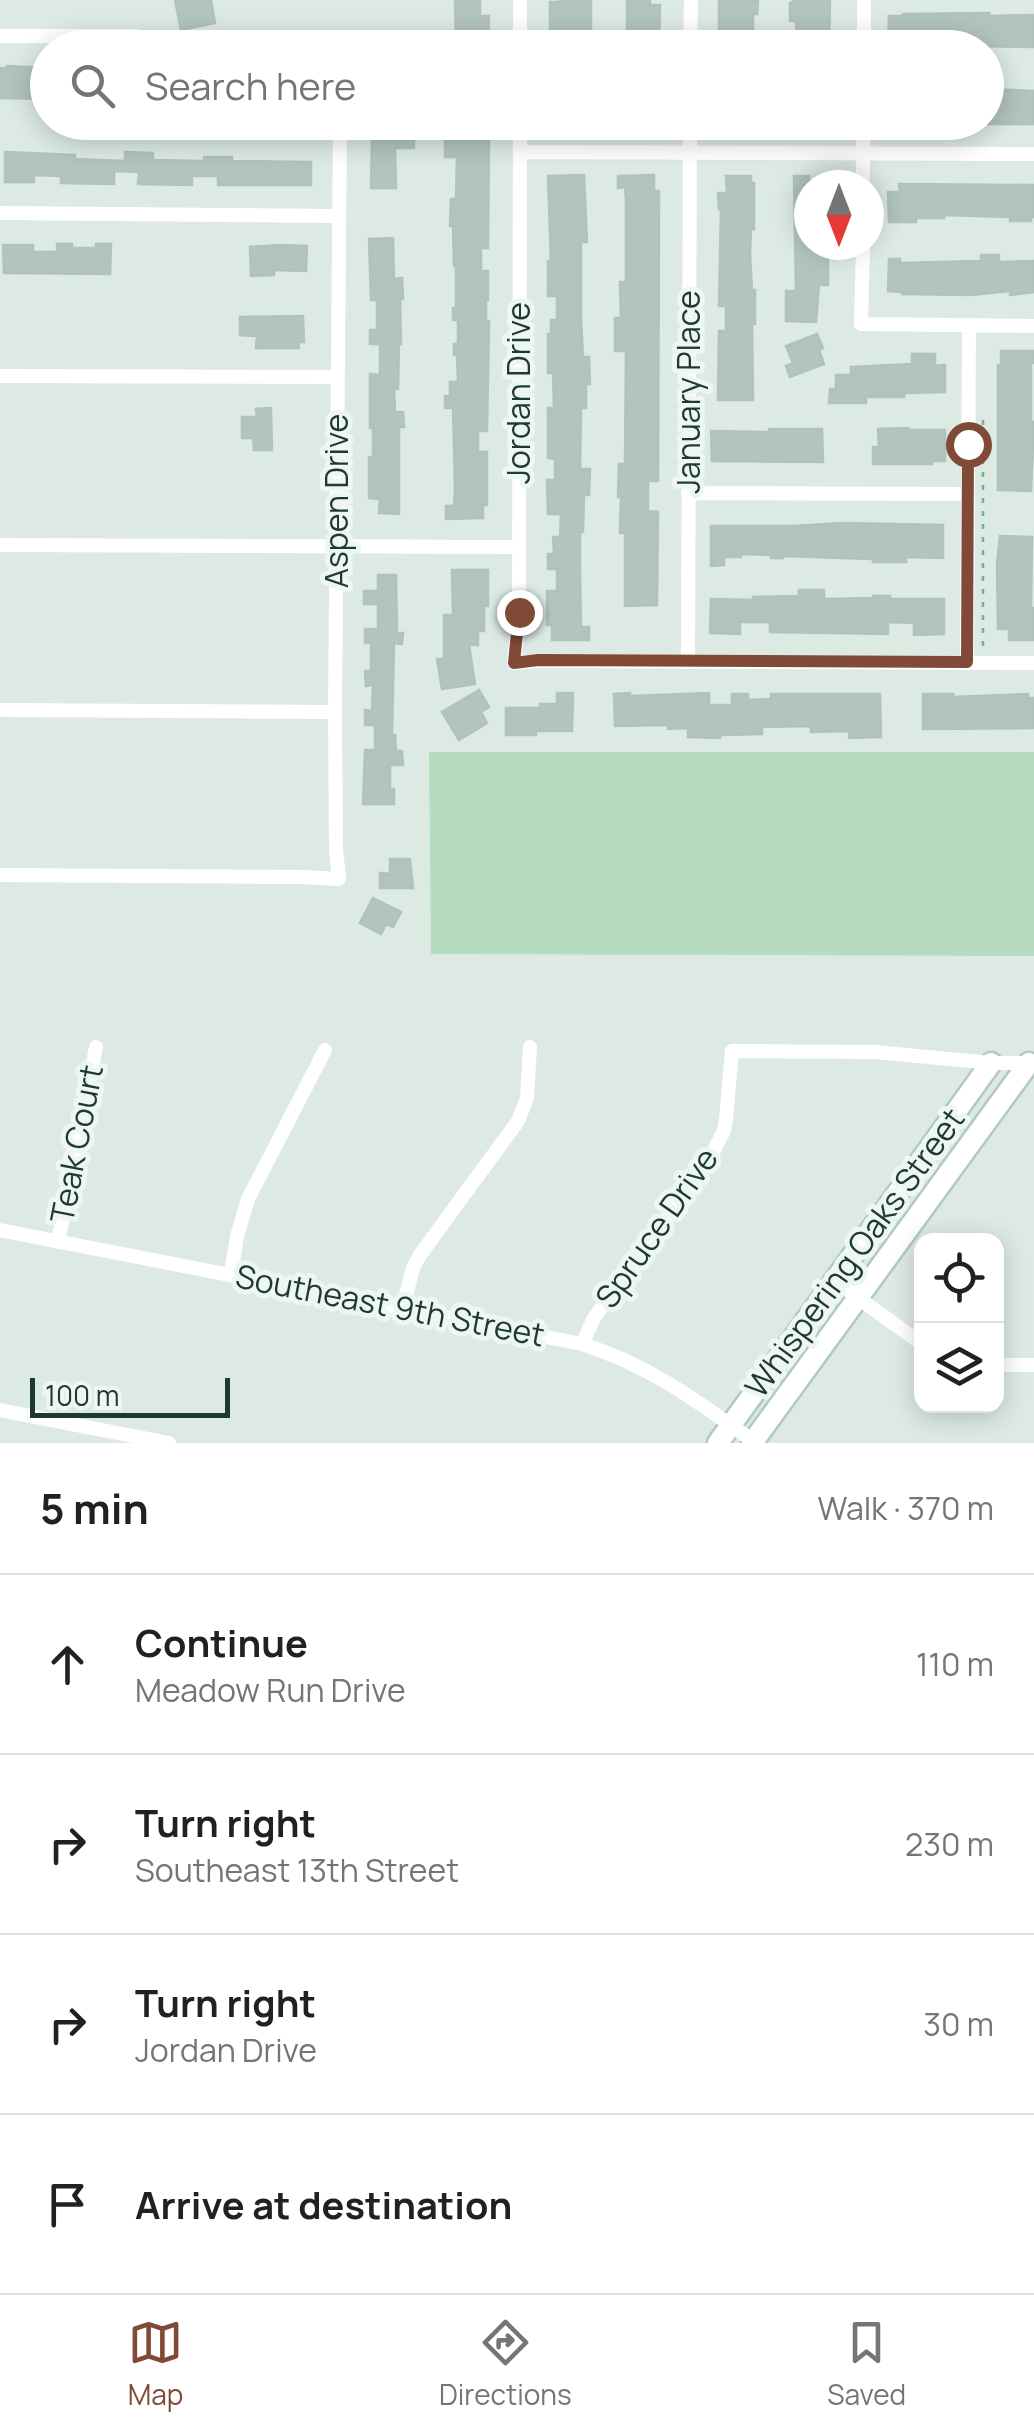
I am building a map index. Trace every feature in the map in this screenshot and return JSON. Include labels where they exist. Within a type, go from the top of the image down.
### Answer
[{"type":"street","points":[[520,0],[520,30]]},
{"type":"street","points":[[690,0],[690,30]]},
{"type":"street","points":[[864,0],[864,30]]},
{"type":"street","points":[[0,36],[30,36]]},
{"type":"street","name":"Aspen Drive","points":[[0,875],[339,879],[335,712],[340,140]]},
{"type":"street","name":"Jordan Drive","points":[[520,140],[519,612],[514,663],[688,660]]},
{"type":"street","name":"January Place","points":[[688,660],[690,140]]},
{"type":"street","points":[[863,140],[863,170]]},
{"type":"street","points":[[520,152],[1034,154]]},
{"type":"street","points":[[0,213],[339,216]]},
{"type":"street","points":[[862,260],[861,324],[1034,326]]},
{"type":"street","points":[[967,662],[969,325]]},
{"type":"street","points":[[0,376],[338,377]]},
{"type":"street","points":[[688,493],[967,494]]},
{"type":"street","points":[[0,545],[519,547]]},
{"type":"street","points":[[688,660],[1034,663]]},
{"type":"street","points":[[0,710],[335,712]]},
{"type":"street","name":"Teak Court","points":[[58,1242],[96,1046]]},
{"type":"street","points":[[403,1307],[420,1255],[518,1122],[526,1098],[530,1047]]},
{"type":"street","points":[[231,1274],[248,1199],[325,1050]]},
{"type":"street","name":"Spruce Drive","points":[[582,1344],[594,1318],[718,1145],[726,1118],[732,1051],[875,1052],[991,1064]]},
{"type":"street","points":[[991,1064],[1031,1063]]},
{"type":"street","name":"Whispering Oaks Street","points":[[754,1443],[1031,1063]]},
{"type":"street","name":"Whispering Oaks Street","points":[[718,1443],[991,1064]]},
{"type":"street","name":"Southeast 9th Street","points":[[0,1230],[582,1344],[658,1376],[754,1443]]},
{"type":"street","points":[[835,1282],[914,1338]]},
{"type":"street","points":[[1004,1365],[1034,1365]]},
{"type":"street","points":[[0,1410],[169,1443]]},
{"type":"path","points":[[983,409],[983,645],[992,650]]},
{"type":"green space","points":[[429,752],[1034,752],[1034,956],[431,954]]},
{"type":"building","points":[[175,0],[211,0],[215,23],[181,30]]},
{"type":"building","points":[[455,0],[480,0],[480,16],[489,16],[489,30],[456,30]]},
{"type":"building","points":[[591,0],[591,30],[550,30],[550,2]]},
{"type":"building","points":[[627,0],[650,0],[650,5],[660,5],[659,30],[627,30]]},
{"type":"building","points":[[719,0],[758,0],[753,30],[719,30]]},
{"type":"building","points":[[830,0],[829,30],[796,30],[796,21],[790,21],[793,3]]},
{"type":"building","points":[[1034,15],[1034,47],[1004,47],[1004,30],[889,30],[889,16]]},
{"type":"building","points":[[30,67],[30,99],[0,98],[0,68]]},
{"type":"building","points":[[1004,90],[1034,91],[1034,124],[1004,124]]},
{"type":"building","points":[[372,140],[414,140],[414,148],[395,148],[396,188],[371,188]]},
{"type":"building","points":[[445,140],[489,140],[488,248],[481,248],[481,271],[488,271],[487,431],[478,431],[478,452],[487,452],[487,505],[483,505],[483,518],[446,519],[446,506],[454,506],[455,489],[453,408],[445,408],[445,396],[450,396],[450,382],[458,382],[454,344],[458,344],[458,320],[453,320],[456,266],[450,226],[451,199],[456,199],[457,157],[445,157]]},
{"type":"building","points":[[5,152],[125,161],[125,152],[153,153],[153,160],[232,157],[232,161],[311,162],[311,185],[218,185],[218,176],[192,176],[192,185],[138,184],[139,172],[114,171],[114,184],[61,183],[61,176],[34,175],[34,182],[5,182]]},
{"type":"building","points":[[584,175],[587,242],[581,242],[581,320],[583,357],[589,357],[590,384],[586,384],[586,408],[581,408],[580,469],[590,469],[589,495],[584,495],[580,532],[580,574],[581,627],[589,627],[589,640],[552,640],[552,625],[547,625],[547,591],[557,591],[557,569],[548,569],[548,554],[554,554],[553,537],[560,537],[561,514],[548,514],[547,480],[555,480],[555,459],[548,458],[548,408],[554,408],[553,373],[548,373],[548,334],[551,320],[557,320],[557,296],[548,296],[548,176]]},
{"type":"building","points":[[654,175],[654,191],[659,191],[658,481],[648,481],[648,511],[658,512],[657,605],[625,606],[625,533],[620,533],[618,497],[619,464],[625,464],[626,351],[615,351],[615,318],[621,318],[620,282],[626,282],[626,201],[625,187],[618,188],[618,176]]},
{"type":"building","points":[[726,176],[751,176],[754,183],[750,254],[755,290],[753,400],[718,400],[719,331],[726,331],[726,306],[719,306],[718,193],[727,193]]},
{"type":"building","points":[[899,184],[1034,185],[1034,217],[1031,221],[1010,221],[1010,217],[944,215],[916,218],[916,222],[889,222],[888,192],[900,192]]},
{"type":"building","points":[[393,238],[394,279],[402,278],[403,299],[398,389],[394,389],[395,412],[403,412],[404,427],[399,427],[399,514],[379,513],[380,499],[369,498],[369,457],[373,457],[370,374],[380,375],[380,344],[370,344],[370,330],[377,330],[377,300],[371,300],[369,239]]},
{"type":"building","points":[[57,244],[96,248],[96,244],[111,244],[110,274],[4,273],[3,245],[33,245],[33,252],[57,252]]},
{"type":"building","points":[[307,246],[306,271],[274,270],[274,275],[251,276],[250,247]]},
{"type":"building","points":[[981,255],[999,255],[999,262],[1034,261],[1034,292],[971,295],[888,291],[889,259],[900,259],[900,263],[981,261]]},
{"type":"building","points":[[795,260],[828,260],[828,285],[819,285],[816,322],[786,321],[786,291],[796,291]]},
{"type":"building","points":[[303,316],[304,342],[298,342],[299,348],[256,348],[257,336],[240,335],[240,317]]},
{"type":"building","points":[[817,334],[824,364],[790,377],[786,366],[793,363],[786,346]]},
{"type":"building","points":[[1001,351],[1034,351],[1031,491],[998,490]]},
{"type":"building","points":[[912,354],[935,354],[935,366],[945,365],[945,392],[866,397],[866,403],[829,403],[830,389],[836,389],[836,375],[851,375],[851,367],[912,364]]},
{"type":"building","points":[[271,408],[272,450],[254,450],[253,438],[242,438],[242,417],[257,417],[256,409]]},
{"type":"building","points":[[822,429],[823,462],[712,461],[711,431]]},
{"type":"building","points":[[878,429],[945,430],[945,461],[873,464],[873,447],[879,447]]},
{"type":"building","points":[[943,525],[943,558],[906,557],[906,562],[873,562],[741,554],[724,557],[724,565],[711,566],[711,526]]},
{"type":"building","points":[[1000,536],[1032,537],[1034,640],[1009,640],[1009,629],[998,629]]},
{"type":"building","points":[[452,570],[488,570],[488,606],[484,606],[484,631],[478,631],[478,645],[469,645],[475,684],[442,689],[437,659],[444,659],[444,615],[453,615]]},
{"type":"building","points":[[378,575],[396,575],[397,633],[403,633],[402,644],[394,643],[392,735],[396,751],[402,751],[403,765],[390,765],[394,804],[363,804],[365,750],[375,750],[375,725],[365,725],[365,710],[372,711],[373,685],[366,686],[365,671],[371,671],[371,643],[365,643],[365,629],[378,629],[378,604],[364,604],[364,591],[378,591]]},
{"type":"building","points":[[799,590],[824,590],[824,599],[944,599],[944,634],[914,635],[914,623],[888,622],[888,634],[770,632],[770,622],[740,622],[740,634],[710,633],[711,599],[799,596]]},
{"type":"building","points":[[479,690],[489,707],[481,712],[487,723],[459,740],[442,712]]},
{"type":"building","points":[[557,693],[573,693],[572,731],[506,735],[506,708],[557,704]]},
{"type":"building","points":[[709,693],[709,705],[732,705],[732,694],[748,694],[748,700],[771,699],[771,694],[880,694],[881,737],[849,738],[849,731],[811,732],[811,726],[762,727],[762,734],[720,738],[688,737],[688,728],[668,729],[668,725],[615,726],[614,694]]},
{"type":"building","points":[[923,694],[1028,694],[1028,698],[1034,698],[1034,728],[923,729]]},
{"type":"building","points":[[390,859],[410,859],[413,888],[380,888],[380,873],[390,874]]},
{"type":"building","points":[[373,898],[401,912],[393,927],[386,924],[381,934],[360,923]]},
{"type":"route","points":[[519,612],[514,663],[967,662],[968,444]]}]
